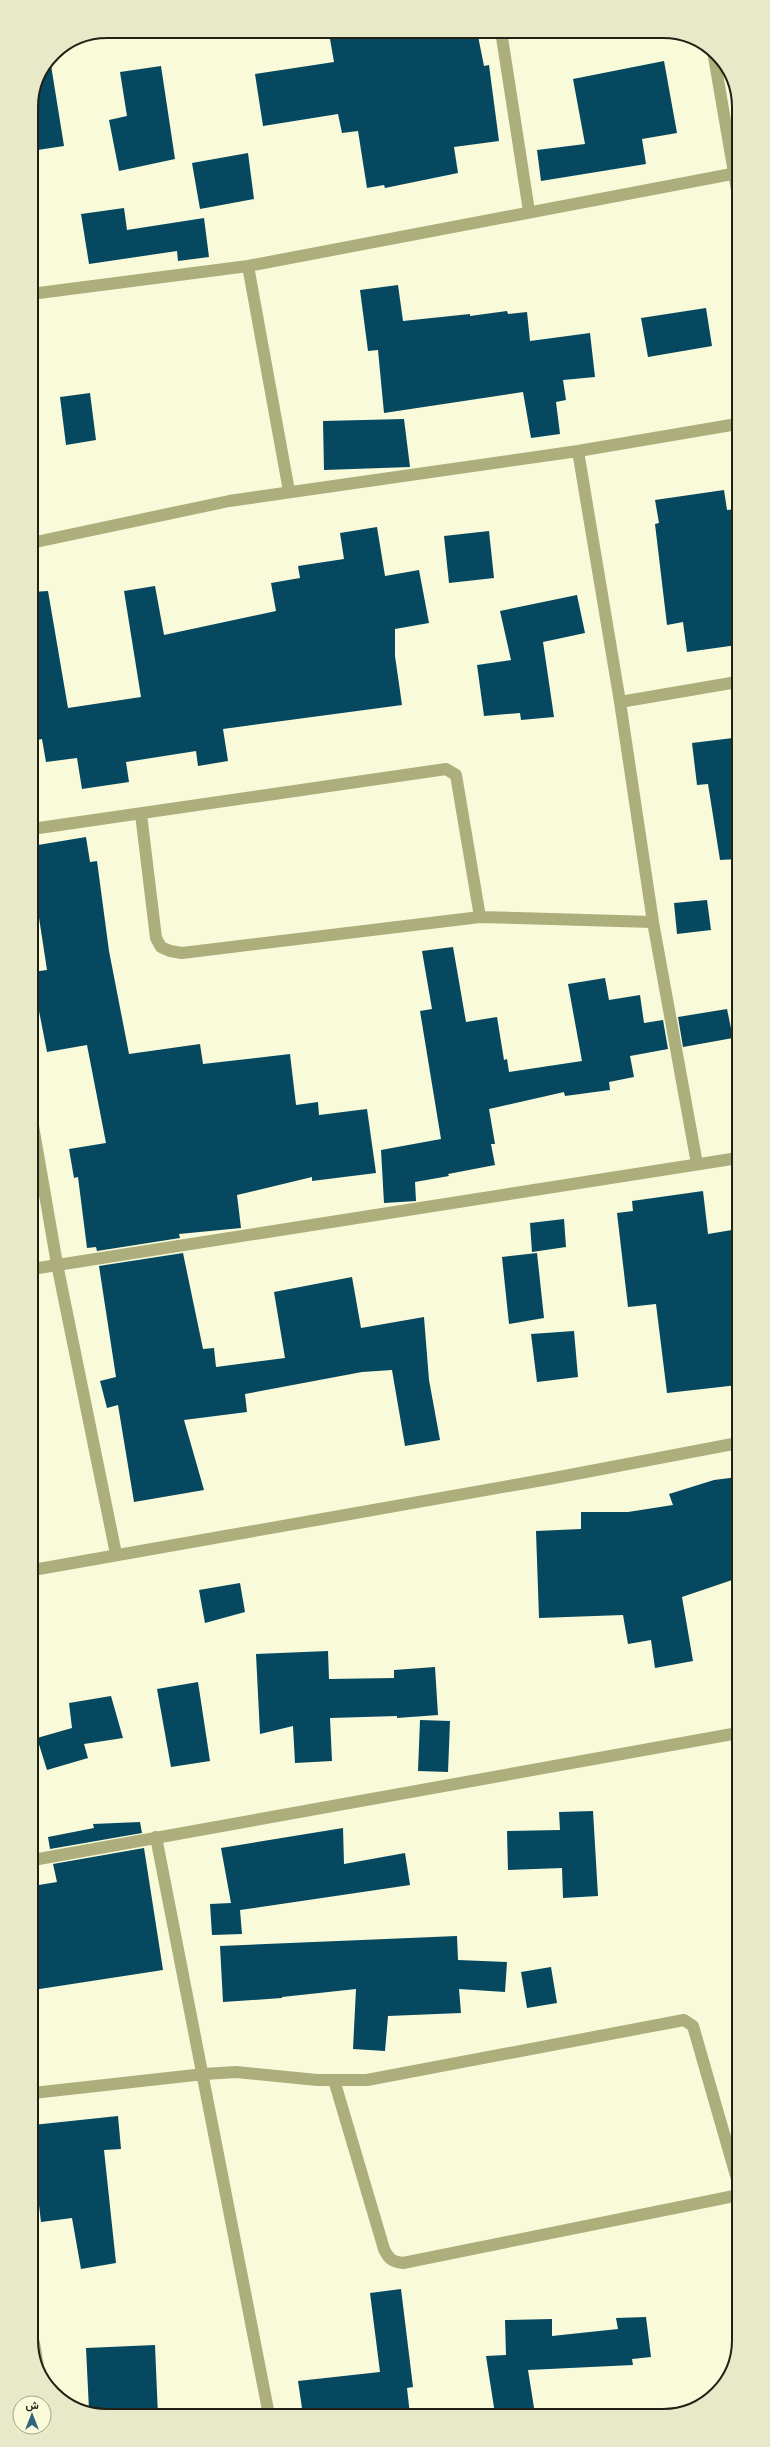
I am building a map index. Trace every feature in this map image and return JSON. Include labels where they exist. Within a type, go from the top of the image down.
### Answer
[{"type":"street","points":[[502,38],[529,211]]},
{"type":"street","points":[[715,62],[732,157]]},
{"type":"street","points":[[38,293],[248,266],[529,211],[732,175]]},
{"type":"street","points":[[248,266],[289,491]]},
{"type":"street","points":[[38,542],[229,501],[289,491],[578,452],[732,425]]},
{"type":"street","points":[[578,452],[620,702],[653,922],[697,1164]]},
{"type":"street","points":[[620,702],[732,683]]},
{"type":"street","points":[[38,828],[446,769],[452,771],[456,775],[480,917]]},
{"type":"street","points":[[142,814],[156,938],[161,947],[170,952],[182,953],[480,917],[653,922]]},
{"type":"street","points":[[38,1155],[57,1264],[116,1554]]},
{"type":"street","points":[[38,1267],[732,1159]]},
{"type":"street","points":[[38,1569],[116,1554],[546,1480],[732,1444]]},
{"type":"street","points":[[38,1859],[732,1734]]},
{"type":"street","points":[[156,1838],[204,2074],[268,2409]]},
{"type":"street","points":[[38,2092],[204,2074],[268,2074],[334,2080],[367,2080],[684,2020],[693,2026],[732,2162]]},
{"type":"street","points":[[334,2080],[384,2249],[387,2257],[395,2262],[411,2261],[732,2196]]},
{"type":"building","points":[[478,38],[484,66],[489,65],[499,141],[454,147],[458,173],[385,188],[384,185],[367,188],[358,131],[342,133],[338,114],[263,126],[255,74],[334,62],[330,39]]},
{"type":"building","points":[[664,61],[677,133],[642,139],[646,164],[541,181],[537,150],[585,144],[573,79]]},
{"type":"building","points":[[161,66],[175,159],[119,171],[109,120],[127,116],[120,72]]},
{"type":"building","points":[[51,67],[64,146],[38,150],[39,94],[43,81]]},
{"type":"building","points":[[248,153],[254,199],[200,209],[192,163]]},
{"type":"building","points":[[124,208],[127,230],[204,218],[209,257],[178,261],[177,251],[89,264],[81,214]]},
{"type":"building","points":[[398,285],[403,321],[470,314],[470,316],[507,311],[508,314],[527,312],[530,341],[590,333],[595,377],[563,380],[566,400],[556,402],[560,434],[531,438],[523,392],[384,413],[378,350],[368,351],[360,290]]},
{"type":"building","points":[[706,308],[712,346],[648,357],[641,318]]},
{"type":"building","points":[[90,393],[96,440],[66,445],[60,397]]},
{"type":"building","points":[[404,419],[410,467],[324,470],[323,421]]},
{"type":"building","points":[[724,490],[727,510],[732,510],[732,646],[687,652],[683,622],[667,625],[655,524],[659,523],[655,500]]},
{"type":"building","points":[[377,527],[385,576],[419,570],[429,623],[395,629],[395,656],[402,705],[223,729],[228,761],[198,766],[196,751],[126,762],[129,782],[82,789],[77,758],[46,762],[42,739],[38,740],[38,592],[48,591],[68,708],[141,697],[124,591],[155,586],[164,635],[276,611],[271,583],[300,578],[298,566],[344,559],[340,533]]},
{"type":"building","points":[[489,531],[494,578],[449,583],[444,536]]},
{"type":"building","points":[[577,595],[585,633],[543,642],[554,717],[521,720],[520,713],[484,716],[477,665],[511,660],[500,611]]},
{"type":"building","points":[[732,738],[732,859],[720,860],[708,784],[697,785],[692,743]]},
{"type":"building","points":[[86,837],[90,862],[97,861],[109,951],[129,1054],[200,1044],[203,1064],[290,1054],[296,1105],[318,1102],[319,1115],[367,1109],[376,1173],[312,1181],[312,1177],[237,1195],[241,1228],[179,1234],[180,1238],[97,1251],[96,1247],[87,1248],[78,1177],[74,1178],[69,1149],[106,1143],[87,1045],[47,1052],[38,1006],[38,971],[47,970],[38,911],[38,845]]},
{"type":"building","points":[[707,900],[711,930],[677,934],[674,903]]},
{"type":"building","points":[[453,947],[466,1022],[497,1017],[504,1060],[507,1059],[509,1072],[582,1061],[568,984],[605,978],[609,1000],[640,995],[644,1023],[663,1020],[668,1049],[630,1056],[634,1077],[609,1082],[610,1090],[565,1096],[564,1092],[489,1109],[495,1144],[491,1144],[495,1165],[415,1182],[416,1201],[384,1203],[381,1150],[441,1139],[420,1011],[432,1009],[422,951]]},
{"type":"building","points":[[727,1009],[732,1038],[683,1047],[678,1017]]},
{"type":"building","points":[[703,1191],[708,1234],[732,1230],[732,1386],[667,1393],[656,1304],[628,1307],[617,1213],[633,1211],[632,1201]]},
{"type":"building","points":[[564,1219],[566,1247],[532,1252],[530,1223]]},
{"type":"building","points":[[183,1253],[203,1349],[214,1348],[216,1367],[285,1358],[274,1292],[352,1277],[361,1328],[424,1317],[429,1380],[440,1440],[405,1446],[392,1370],[362,1372],[245,1394],[247,1412],[184,1420],[204,1490],[134,1502],[118,1405],[107,1408],[100,1381],[116,1377],[99,1266]]},
{"type":"building","points":[[537,1253],[544,1318],[509,1324],[502,1257]]},
{"type":"building","points":[[574,1331],[578,1377],[537,1382],[531,1334]]},
{"type":"building","points":[[732,1478],[732,1580],[682,1597],[693,1661],[655,1668],[651,1640],[628,1644],[623,1615],[539,1618],[536,1531],[581,1529],[581,1512],[628,1512],[673,1505],[669,1494],[714,1480]]},
{"type":"building","points":[[240,1583],[245,1612],[205,1623],[199,1590]]},
{"type":"building","points":[[328,1651],[329,1679],[394,1678],[394,1670],[435,1667],[438,1715],[397,1718],[397,1716],[330,1718],[332,1761],[295,1763],[293,1726],[260,1734],[256,1654]]},
{"type":"building","points":[[198,1682],[210,1761],[171,1767],[157,1689]]},
{"type":"building","points":[[111,1696],[123,1738],[84,1744],[88,1758],[47,1770],[38,1738],[72,1728],[69,1703]]},
{"type":"building","points":[[420,1720],[450,1721],[448,1772],[418,1771]]},
{"type":"building","points":[[593,1811],[598,1896],[563,1898],[562,1868],[508,1870],[507,1831],[560,1830],[559,1812]]},
{"type":"building","points":[[140,1822],[142,1833],[50,1849],[48,1837],[94,1828],[93,1824]]},
{"type":"building","points":[[343,1828],[344,1864],[405,1853],[410,1885],[240,1910],[242,1934],[212,1935],[210,1904],[231,1903],[221,1848]]},
{"type":"building","points":[[144,1848],[163,1970],[38,1989],[38,1885],[57,1882],[53,1864]]},
{"type":"building","points":[[457,1936],[458,1960],[507,1962],[505,1992],[459,1989],[461,2013],[388,2016],[385,2051],[353,2049],[356,1989],[282,1998],[223,2002],[220,1946]]},
{"type":"building","points":[[551,1967],[557,2003],[527,2008],[521,1972]]},
{"type":"building","points":[[118,2116],[121,2149],[104,2150],[116,2263],[81,2269],[72,2218],[41,2222],[38,2196],[38,2124]]},
{"type":"building","points":[[401,2289],[413,2387],[407,2388],[409,2409],[302,2409],[298,2381],[380,2372],[370,2293]]},
{"type":"building","points":[[646,2317],[651,2357],[632,2359],[633,2365],[528,2370],[534,2409],[494,2409],[486,2356],[506,2355],[505,2320],[552,2319],[552,2336],[618,2329],[616,2318]]},
{"type":"building","points":[[155,2345],[158,2409],[103,2409],[89,2406],[86,2348]]}]
